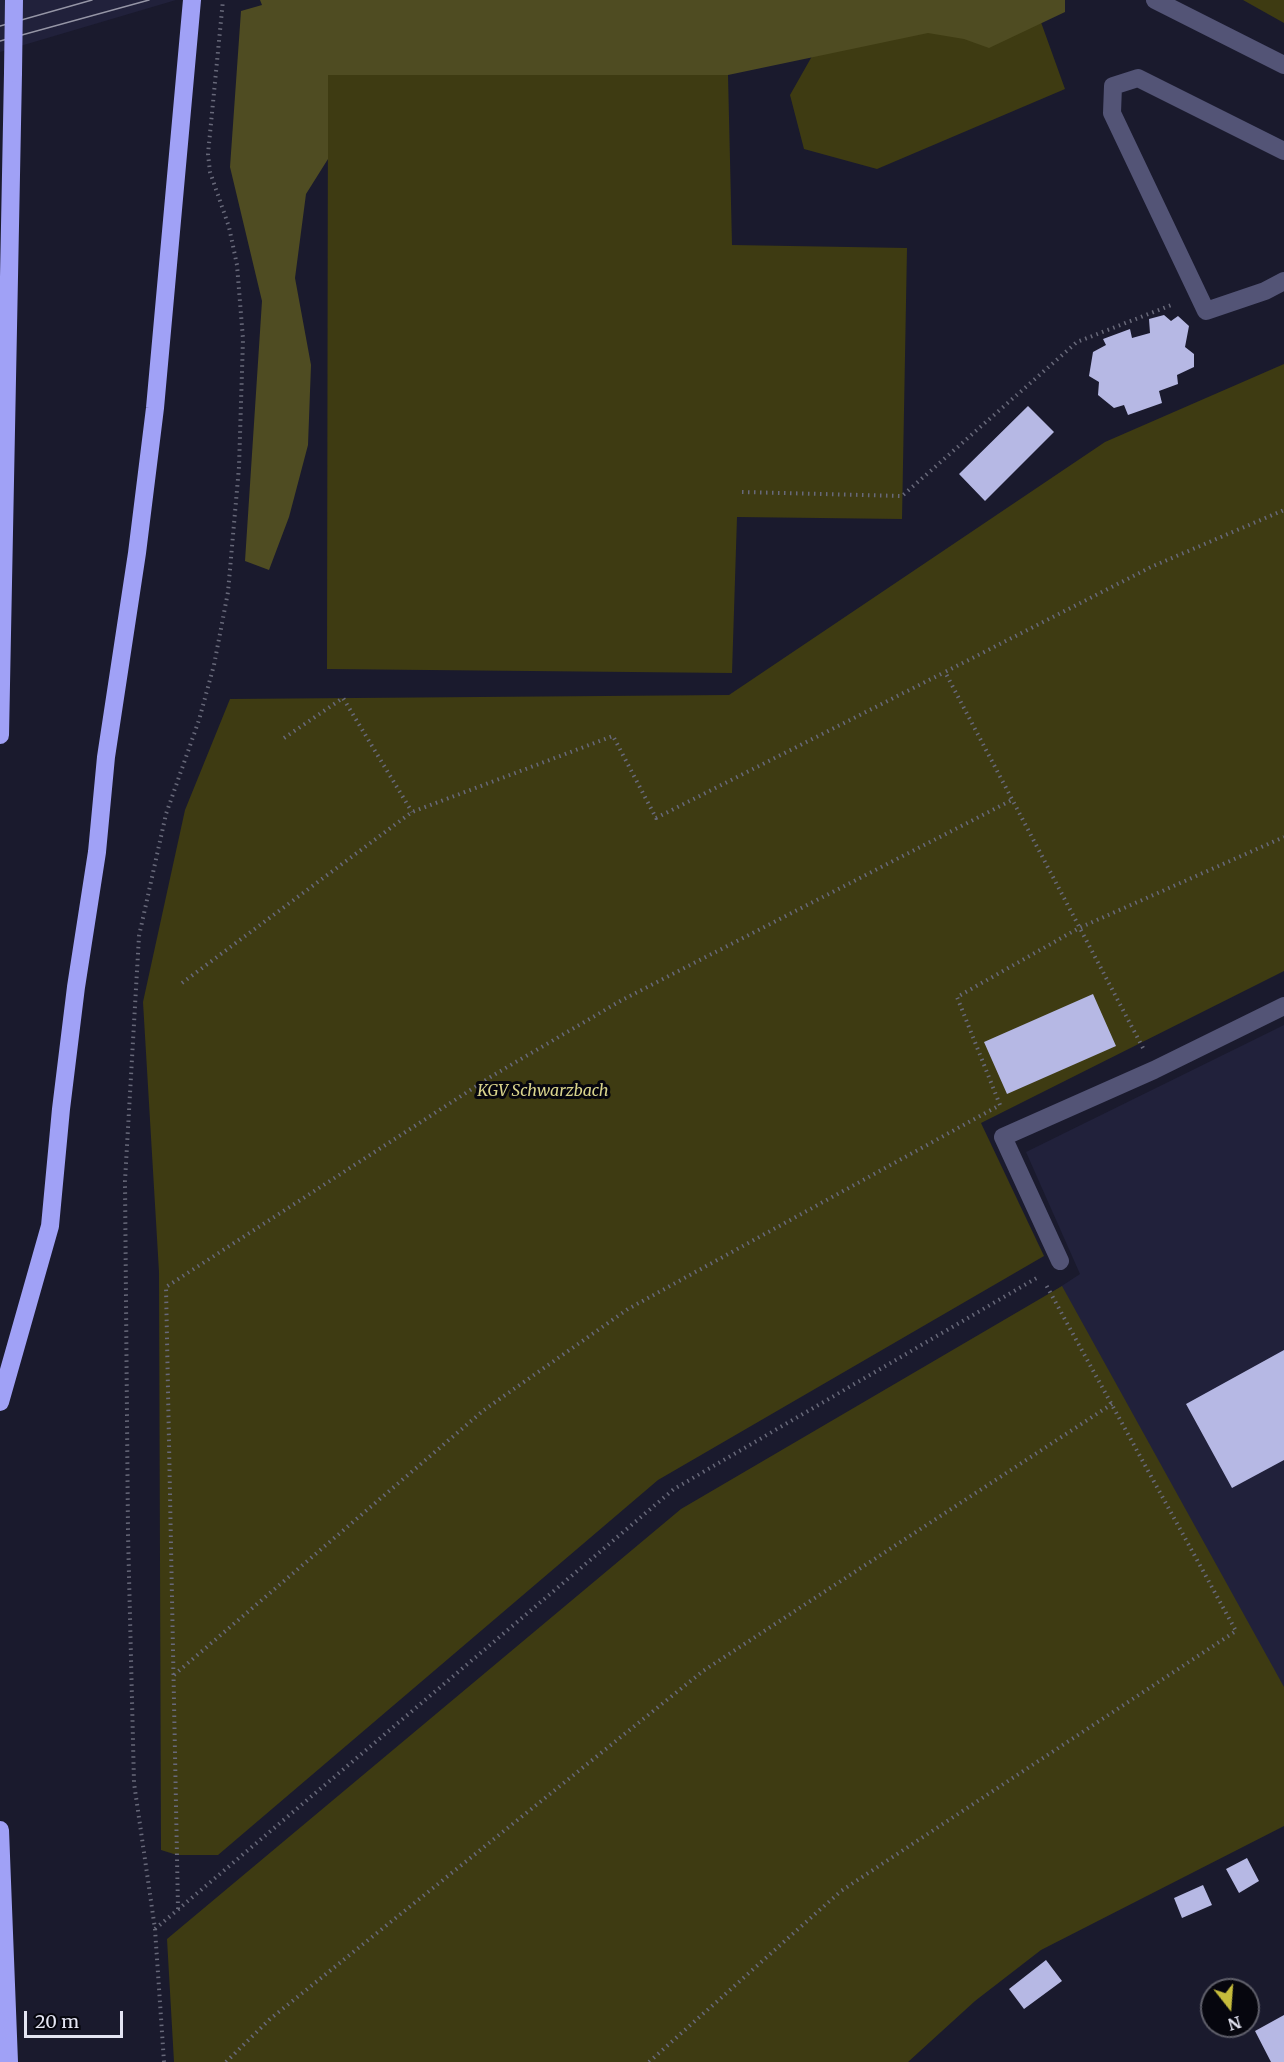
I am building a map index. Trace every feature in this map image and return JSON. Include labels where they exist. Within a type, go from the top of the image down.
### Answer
[{"type":"highway","points":[[0,735],[14,0]]},
{"type":"highway","points":[[0,1402],[51,1226],[61,1109],[76,987],[97,852],[106,757],[137,553],[155,408],[192,0]]},
{"type":"highway","points":[[0,1830],[9,2062]]},
{"type":"street","points":[[1155,0],[1284,65]]},
{"type":"street","points":[[1284,152],[1138,78],[1113,86],[1112,114],[1206,310],[1265,291],[1284,281]]},
{"type":"street","points":[[1060,1261],[1004,1137],[1154,1070],[1284,1006]]},
{"type":"path","points":[[165,2062],[155,1929],[134,1783],[128,1534],[125,1181],[139,936],[166,814],[199,720],[214,665],[228,592],[239,467],[243,339],[237,266],[229,227],[210,172],[207,154],[223,0]]},
{"type":"path","points":[[742,492],[903,496],[1077,342],[1200,295]]},
{"type":"path","points":[[182,983],[412,812],[613,736],[656,818],[1151,567],[1284,510]]},
{"type":"path","points":[[945,672],[1154,1070]]},
{"type":"path","points":[[284,738],[343,698],[412,812]]},
{"type":"path","points":[[178,1909],[166,1287],[492,1076],[622,1000],[1012,800]]},
{"type":"path","points":[[174,1675],[484,1410],[628,1309],[1000,1105],[957,997],[1079,928],[1284,837]]},
{"type":"path","points":[[155,1929],[674,1489],[1041,1275],[1236,1631],[841,1891],[649,2062]]},
{"type":"path","points":[[226,2062],[279,2012],[703,1671],[1112,1404]]},
{"type":"shaded area","points":[[0,0],[176,0],[0,52]]},
{"type":"shaded area","points":[[260,0],[1065,0],[1065,12],[989,48],[964,39],[928,33],[728,75],[328,75],[328,159],[306,194],[295,278],[311,365],[308,445],[289,517],[269,570],[245,561],[262,301],[230,167],[241,11],[262,5]]},
{"type":"shaded area","points":[[1284,1025],[1284,1693],[1051,1293],[1080,1274],[1026,1152]]},
{"type":"green space","points":[[1020,0],[1033,0],[1065,89],[877,169],[804,149],[790,95],[824,35]]},
{"type":"green space","points":[[1243,0],[1284,0],[1284,23]]},
{"type":"green space","points":[[328,74],[728,75],[732,245],[907,248],[902,519],[737,517],[732,673],[327,669]]},
{"type":"green space","name":"KGV Schwarzbach","points":[[1284,364],[1284,971],[981,1123],[1044,1256],[658,1480],[218,1855],[177,1855],[161,1850],[159,1272],[143,1002],[185,810],[230,699],[729,695],[1105,442]]},
{"type":"green space","points":[[1062,1286],[1284,1687],[1284,1826],[1041,1950],[975,2001],[908,2062],[174,2062],[167,1939],[681,1509]]},
{"type":"building","points":[[1164,315],[1171,321],[1178,316],[1189,326],[1185,347],[1194,354],[1194,367],[1177,375],[1178,384],[1159,391],[1162,403],[1128,415],[1124,405],[1114,408],[1098,395],[1099,382],[1089,376],[1093,352],[1106,345],[1103,339],[1130,329],[1132,338],[1150,333],[1149,319]]},
{"type":"building","points":[[1028,406],[1054,432],[985,501],[959,474]]},
{"type":"building","points":[[1093,994],[1116,1046],[1007,1094],[984,1042]]},
{"type":"building","points":[[1284,1350],[1284,1460],[1232,1488],[1186,1404]]},
{"type":"building","points":[[1247,1858],[1259,1881],[1239,1893],[1226,1869]]},
{"type":"building","points":[[1203,1885],[1212,1905],[1182,1918],[1174,1898]]},
{"type":"building","points":[[1046,1960],[1062,1981],[1024,2009],[1009,1989]]},
{"type":"building","points":[[1284,2015],[1284,2062],[1271,2062],[1259,2038],[1260,2028]]},
{"type":"tram line","points":[[0,26],[92,0]]},
{"type":"tram line","points":[[0,41],[149,0]]}]
